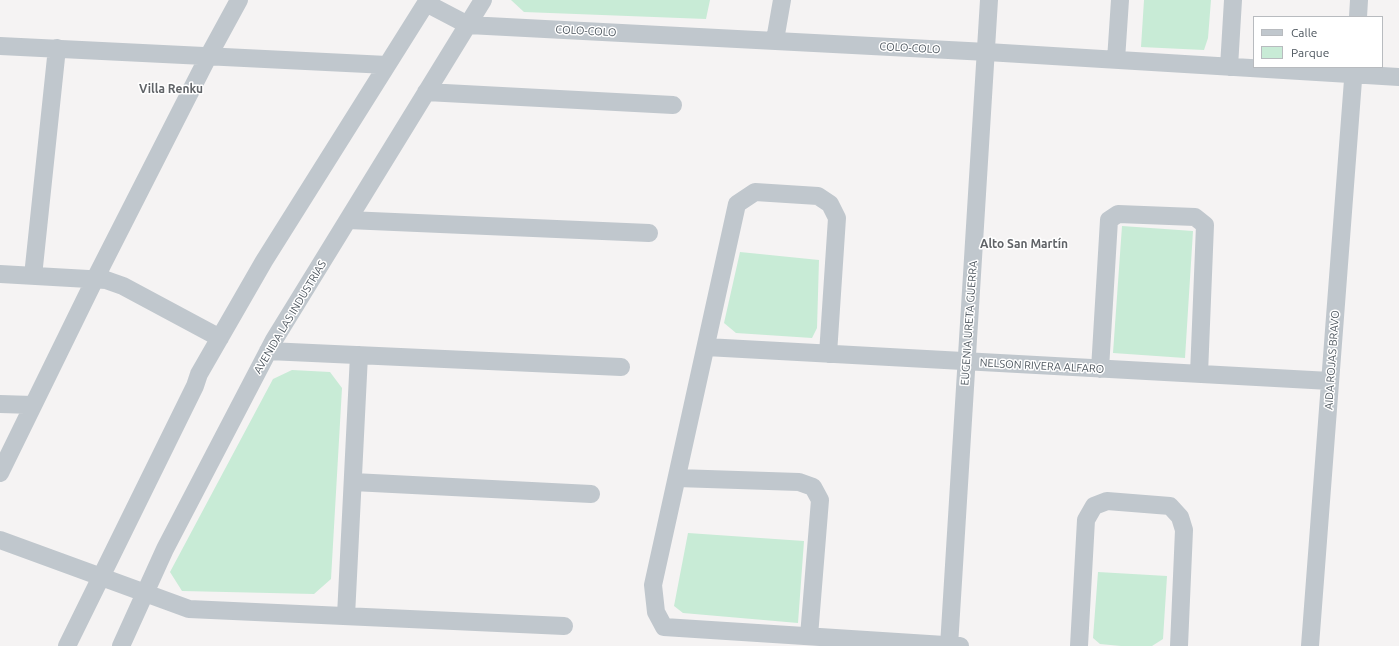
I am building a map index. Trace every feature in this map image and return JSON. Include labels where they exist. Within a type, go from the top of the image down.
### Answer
[{"type":"street","points":[[2,464],[209,55],[239,0]]},
{"type":"street","name":"AVENIDA LAS INDUSTRIAS","points":[[120,646],[169,542],[268,351],[483,0]]},
{"type":"street","points":[[775,40],[782,0]]},
{"type":"street","name":"EUGENIA URETA GUERRA","points":[[953,646],[966,362],[987,52],[989,0]]},
{"type":"street","points":[[1116,60],[1120,0]]},
{"type":"street","points":[[1229,67],[1233,0]]},
{"type":"street","points":[[1358,16],[1359,0]]},
{"type":"street","points":[[68,646],[195,386],[199,374],[264,262],[427,2]]},
{"type":"street","name":"COLO-COLO","points":[[427,2],[468,25],[775,40],[1253,68]]},
{"type":"street","points":[[0,46],[209,55],[387,65]]},
{"type":"street","points":[[33,276],[57,48]]},
{"type":"street","name":"COLO-COLO","points":[[1260,68],[1354,71],[1399,77]]},
{"type":"street","name":"AIDA ROJAS BRAVO","points":[[1310,646],[1354,71]]},
{"type":"street","points":[[426,92],[673,105]]},
{"type":"street","points":[[828,354],[837,218],[830,204],[818,196],[755,192],[737,204],[653,585],[656,612],[664,626],[953,646]]},
{"type":"street","points":[[1100,369],[1109,220],[1118,214],[1195,217],[1205,225],[1199,374]]},
{"type":"street","points":[[348,220],[649,233]]},
{"type":"street","points":[[0,274],[106,280],[123,286],[220,338]]},
{"type":"street","name":"NELSON RIVERA ALFARO","points":[[706,347],[1330,381]]},
{"type":"street","points":[[268,351],[621,367]]},
{"type":"street","points":[[346,616],[359,355]]},
{"type":"street","points":[[0,404],[33,405]]},
{"type":"street","points":[[677,478],[799,482],[813,487],[820,500],[809,636]]},
{"type":"street","points":[[353,482],[591,494]]},
{"type":"street","points":[[1079,646],[1086,520],[1094,506],[1107,501],[1170,506],[1180,517],[1184,530],[1179,646]]},
{"type":"street","points":[[0,540],[189,609],[564,626]]},
{"type":"green space","points":[[511,0],[710,0],[706,19],[524,12]]},
{"type":"green space","points":[[1144,0],[1211,0],[1208,38],[1204,50],[1141,47]]},
{"type":"green space","points":[[1122,226],[1193,231],[1185,358],[1113,353]]},
{"type":"green space","points":[[740,252],[819,260],[817,328],[812,338],[736,333],[724,323]]},
{"type":"green space","points":[[292,370],[330,372],[342,388],[331,579],[314,594],[182,591],[170,572],[273,379]]},
{"type":"green space","points":[[688,533],[804,541],[798,623],[683,613],[674,606]]},
{"type":"green space","points":[[1098,572],[1167,576],[1163,639],[1152,646],[1121,646],[1100,644],[1093,638]]},
{"type":"district","name":"Villa Renku","points":[[171,89]]},
{"type":"district","name":"Alto San Martín","points":[[1024,244]]}]
